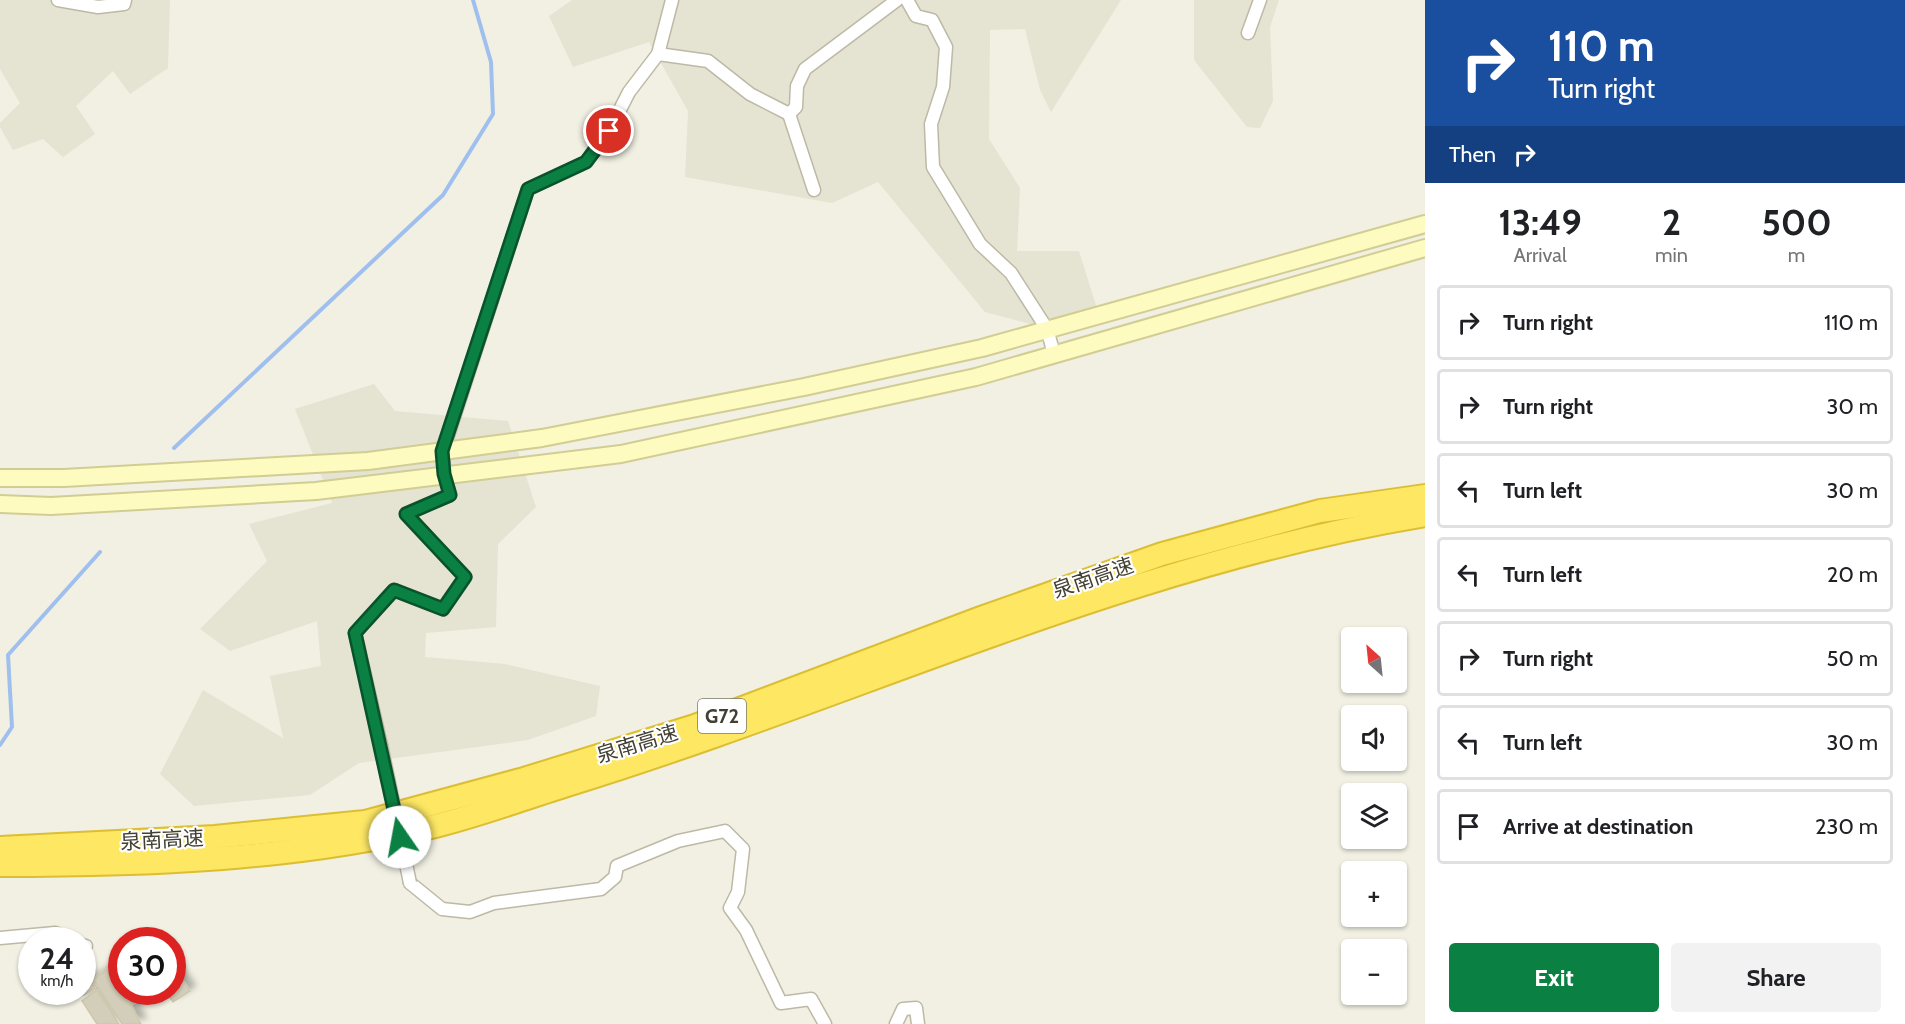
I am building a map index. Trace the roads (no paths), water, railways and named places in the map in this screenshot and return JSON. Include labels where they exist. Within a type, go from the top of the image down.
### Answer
[{"type":"highway","name":"泉南高速","points":[[0,848],[215,837],[365,822],[524,779],[695,726],[981,618],[1162,554],[1320,511],[1425,496]]},
{"type":"highway","name":"泉南高速","points":[[0,865],[115,865],[301,852],[436,826],[680,750],[964,645],[1157,578],[1355,526],[1425,515]]},
{"type":"main road","points":[[0,478],[64,478],[368,461],[542,438],[804,387],[982,348],[1425,224]]},
{"type":"main road","points":[[0,504],[51,506],[316,491],[621,454],[976,376],[1425,248]]},
{"type":"street","points":[[58,0],[98,7],[124,4],[125,0]]},
{"type":"street","points":[[672,0],[658,54],[629,92],[609,131],[586,162],[528,189],[442,451],[444,474],[450,495],[406,514],[465,577],[443,609],[394,590],[355,633],[410,883],[442,909],[470,912],[494,903],[602,889],[615,877],[617,866],[678,841],[725,831],[743,849],[738,892],[730,908],[746,930],[781,1003],[811,999],[825,1024]]},
{"type":"street","points":[[789,114],[796,107],[797,86],[805,69],[897,0]]},
{"type":"street","points":[[907,0],[916,16],[932,21],[946,47],[943,87],[930,124],[933,167],[980,244],[1011,273],[1047,329],[1054,354]]},
{"type":"street","points":[[1248,33],[1260,0]]},
{"type":"street","points":[[658,54],[708,61],[750,94],[789,114],[814,190]]},
{"type":"street","points":[[0,938],[18,938]]},
{"type":"street","points":[[896,1024],[903,1009],[916,1008],[918,1024]]},
{"type":"waterway","points":[[174,448],[443,195],[493,114],[491,62],[473,0]]},
{"type":"waterway","points":[[0,745],[12,727],[8,655],[100,552]]}]
